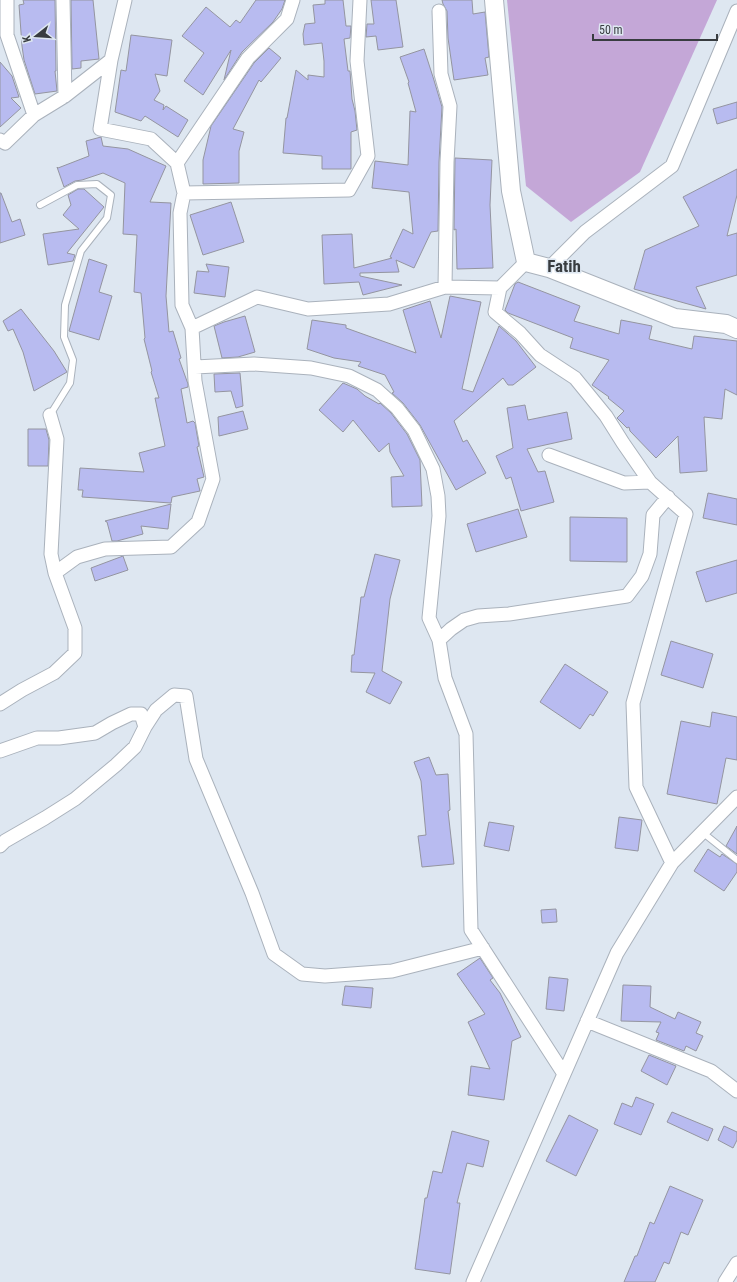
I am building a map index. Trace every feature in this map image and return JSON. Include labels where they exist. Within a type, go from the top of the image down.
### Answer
[{"type":"main road","points":[[494,0],[510,191],[526,262],[549,268],[675,318],[726,324],[737,329]]},
{"type":"street","points":[[7,0],[7,35],[34,115]]},
{"type":"street","points":[[62,0],[65,96]]},
{"type":"street","points":[[55,573],[77,557],[105,549],[171,547],[198,522],[213,479],[195,381],[192,328],[182,305],[180,213],[184,193],[177,163],[151,139],[100,129],[111,60],[125,0]]},
{"type":"street","points":[[177,163],[248,58],[287,19],[294,0]]},
{"type":"street","points":[[184,193],[349,190],[368,156],[357,61],[360,0]]},
{"type":"street","points":[[439,11],[441,74],[450,106],[447,162],[445,287]]},
{"type":"street","points":[[549,268],[584,232],[672,166],[737,11]]},
{"type":"street","points":[[0,140],[5,143],[34,115],[65,96],[111,60]]},
{"type":"street","points":[[526,262],[500,288],[495,312],[520,333],[540,355],[575,378],[606,416],[650,482],[686,514],[633,703],[636,787],[672,863]]},
{"type":"street","points":[[192,328],[257,296],[308,309],[389,304],[445,287],[500,288]]},
{"type":"street","points":[[194,367],[254,364],[311,368],[349,376],[376,390],[397,408],[414,430],[433,469],[437,490],[439,516],[429,618],[439,640],[445,678],[466,734],[471,930],[564,1074]]},
{"type":"street","points":[[0,704],[54,673],[75,653],[75,628],[55,573],[51,554],[57,439],[50,415]]},
{"type":"street","points":[[548,455],[624,482],[650,482]]},
{"type":"street","points":[[439,640],[464,620],[478,616],[538,610],[627,596],[642,576],[650,554],[653,515],[668,497]]},
{"type":"street","points":[[0,846],[5,841],[75,799],[134,747],[156,710],[174,695],[186,696],[196,759],[252,893],[274,954],[302,974],[325,976],[392,971],[483,948]]},
{"type":"street","points":[[0,751],[37,738],[59,738],[95,732],[131,714],[140,714],[145,727]]},
{"type":"street","points":[[473,1282],[617,953],[672,863],[737,797]]},
{"type":"street","points":[[587,1021],[711,1071],[737,1091]]},
{"type":"street","points":[[725,1282],[737,1263]]},
{"type":"lane","points":[[40,205],[77,185],[97,184],[111,195],[107,218],[81,251],[65,305],[64,337],[73,360],[70,383],[50,415]]},
{"type":"lane","points":[[702,832],[737,860]]},
{"type":"shaded area","points":[[507,0],[717,0],[640,172],[571,222],[526,186]]},
{"type":"building","points":[[23,0],[55,0],[55,71],[57,91],[35,94],[24,60],[22,46],[19,5],[24,4]]},
{"type":"building","points":[[71,0],[93,0],[99,59],[81,61],[81,68],[72,69]]},
{"type":"building","points":[[256,0],[285,0],[282,9],[273,22],[242,52],[224,80],[231,50],[203,95],[184,81],[204,53],[182,36],[206,7],[230,27],[236,20],[240,23]]},
{"type":"building","points":[[325,0],[343,0],[346,26],[351,26],[350,38],[344,39],[348,71],[350,71],[352,99],[357,130],[351,132],[351,169],[322,169],[322,156],[283,153],[286,118],[296,70],[308,80],[308,75],[324,77],[322,43],[304,45],[303,34],[305,24],[315,23],[313,5],[325,4]]},
{"type":"building","points":[[371,0],[396,0],[403,47],[378,50],[376,36],[366,37],[367,24],[374,24]]},
{"type":"building","points":[[442,0],[472,0],[473,14],[485,12],[489,57],[485,58],[488,75],[454,80],[448,38],[447,11]]},
{"type":"building","points":[[131,35],[172,40],[167,76],[155,74],[160,91],[154,100],[164,105],[163,110],[166,106],[188,120],[178,137],[145,116],[141,121],[115,112],[121,70],[126,71]]},
{"type":"building","points":[[269,48],[281,58],[261,82],[259,80],[233,129],[244,132],[239,151],[239,183],[203,184],[203,160],[211,126],[254,63]]},
{"type":"building","points":[[424,49],[442,107],[439,162],[438,231],[431,232],[414,268],[396,260],[399,272],[360,273],[360,276],[402,285],[363,295],[359,282],[324,284],[322,235],[352,234],[354,268],[392,258],[390,257],[403,229],[413,234],[409,192],[372,188],[375,161],[408,165],[410,111],[416,112],[408,83],[409,82],[400,57]]},
{"type":"building","points":[[0,62],[12,76],[19,97],[11,98],[21,108],[0,127]]},
{"type":"building","points":[[737,102],[737,118],[717,124],[713,109]]},
{"type":"building","points":[[101,137],[103,146],[128,149],[166,166],[150,202],[171,203],[166,296],[169,332],[173,331],[181,358],[179,359],[188,384],[188,387],[181,389],[187,423],[193,421],[195,423],[199,446],[197,447],[204,477],[197,479],[200,491],[172,497],[171,503],[82,497],[83,490],[78,490],[80,468],[144,472],[139,453],[165,446],[155,398],[159,398],[151,372],[144,339],[141,293],[134,292],[137,235],[123,234],[125,183],[103,173],[75,181],[64,187],[57,167],[58,168],[89,156],[86,141]]},
{"type":"building","points":[[455,158],[492,160],[490,205],[493,268],[457,269],[456,229],[454,230]]},
{"type":"building","points":[[737,169],[737,195],[727,236],[737,233],[737,275],[696,287],[706,309],[634,289],[645,250],[699,226],[683,197]]},
{"type":"building","points":[[78,189],[84,189],[104,207],[67,253],[75,255],[73,261],[48,265],[43,234],[79,229],[63,215],[71,205],[68,195]]},
{"type":"building","points":[[0,193],[12,222],[20,219],[25,235],[0,243]]},
{"type":"building","points":[[231,202],[244,242],[203,255],[190,215]]},
{"type":"building","points":[[89,259],[107,265],[99,292],[112,296],[99,340],[69,331]]},
{"type":"building","points":[[206,264],[229,267],[225,297],[194,293],[197,271],[209,272]]},
{"type":"building","points":[[518,282],[580,306],[574,321],[619,334],[621,320],[652,326],[649,339],[692,349],[694,336],[737,341],[737,395],[725,389],[722,419],[704,417],[707,471],[680,473],[678,436],[656,458],[630,431],[629,427],[627,428],[617,418],[624,411],[608,398],[609,397],[592,385],[609,360],[570,348],[573,338],[508,313],[505,310],[515,284]]},
{"type":"building","points":[[450,296],[481,302],[462,389],[473,392],[499,326],[516,341],[536,367],[513,385],[508,385],[503,378],[454,421],[463,442],[467,440],[486,473],[456,490],[420,425],[403,403],[392,393],[394,392],[385,375],[358,366],[361,362],[334,358],[307,349],[312,320],[346,325],[346,328],[416,353],[403,310],[430,301],[441,338]]},
{"type":"building","points":[[21,309],[54,351],[67,372],[34,391],[23,352],[13,329],[8,331],[3,321]]},
{"type":"building","points":[[245,316],[255,352],[238,357],[222,358],[214,326]]},
{"type":"building","points":[[240,373],[243,406],[236,408],[231,391],[215,392],[214,374]]},
{"type":"building","points":[[343,383],[357,389],[365,396],[379,404],[380,403],[391,413],[407,434],[420,460],[422,506],[392,507],[391,477],[404,476],[390,452],[389,443],[379,452],[353,420],[343,432],[319,410]]},
{"type":"building","points":[[525,405],[528,420],[567,412],[572,439],[527,449],[538,472],[545,471],[554,502],[521,511],[511,477],[506,479],[496,456],[513,448],[507,408]]},
{"type":"building","points":[[243,411],[248,429],[219,436],[218,417]]},
{"type":"building","points":[[28,429],[46,429],[49,440],[48,466],[28,466]]},
{"type":"building","points":[[708,493],[737,499],[737,525],[703,518]]},
{"type":"building","points":[[171,504],[168,529],[141,526],[143,534],[112,541],[107,522],[105,521]]},
{"type":"building","points":[[518,509],[527,537],[476,552],[467,524]]},
{"type":"building","points":[[570,517],[627,518],[627,562],[570,561]]},
{"type":"building","points":[[375,554],[400,560],[390,599],[382,671],[402,682],[390,704],[366,692],[375,673],[351,672],[352,655],[354,655],[361,597],[364,597]]},
{"type":"building","points":[[123,556],[128,570],[95,581],[91,568]]},
{"type":"building","points":[[737,560],[737,593],[706,602],[696,572]]},
{"type":"building","points":[[671,641],[713,654],[703,688],[661,675]]},
{"type":"building","points":[[565,664],[608,692],[593,716],[590,714],[580,729],[540,702]]},
{"type":"building","points":[[712,712],[737,717],[737,760],[726,758],[717,804],[667,794],[681,721],[710,727]]},
{"type":"building","points":[[429,757],[436,775],[448,774],[450,810],[448,811],[454,864],[422,867],[418,836],[426,835],[421,781],[414,762]]},
{"type":"building","points":[[619,817],[642,820],[638,851],[615,848]]},
{"type":"building","points":[[489,822],[514,826],[509,851],[484,846]]},
{"type":"building","points":[[737,826],[737,854],[726,846]]},
{"type":"building","points":[[708,849],[720,857],[722,854],[737,864],[737,872],[724,891],[694,871]]},
{"type":"building","points":[[556,909],[557,922],[542,923],[541,910]]},
{"type":"building","points":[[480,958],[493,978],[490,980],[500,993],[521,1037],[512,1041],[504,1100],[468,1095],[471,1066],[490,1069],[468,1022],[485,1014],[457,974]]},
{"type":"building","points":[[549,977],[568,979],[564,1011],[546,1009]]},
{"type":"building","points":[[623,985],[651,986],[650,1007],[675,1019],[678,1012],[701,1022],[696,1033],[703,1036],[696,1051],[686,1046],[684,1051],[656,1040],[659,1033],[656,1032],[661,1022],[621,1021]]},
{"type":"building","points":[[345,986],[373,988],[371,1008],[342,1005]]},
{"type":"building","points":[[649,1055],[676,1066],[667,1085],[641,1071]]},
{"type":"building","points":[[636,1097],[654,1104],[641,1135],[614,1124],[622,1103],[632,1107]]},
{"type":"building","points":[[672,1112],[713,1129],[708,1141],[667,1122]]},
{"type":"building","points":[[569,1115],[598,1130],[576,1176],[546,1161]]},
{"type":"building","points":[[724,1126],[737,1132],[737,1140],[733,1148],[718,1140]]},
{"type":"building","points":[[452,1131],[489,1141],[483,1167],[467,1163],[457,1203],[460,1203],[450,1274],[415,1269],[425,1198],[427,1198],[433,1171],[442,1173]]},
{"type":"building","points":[[670,1186],[703,1200],[688,1235],[681,1232],[669,1264],[664,1262],[655,1282],[624,1282],[635,1256],[637,1256],[650,1222],[654,1224]]},
{"type":"district","name":"Fatih","points":[[564,266]]}]
